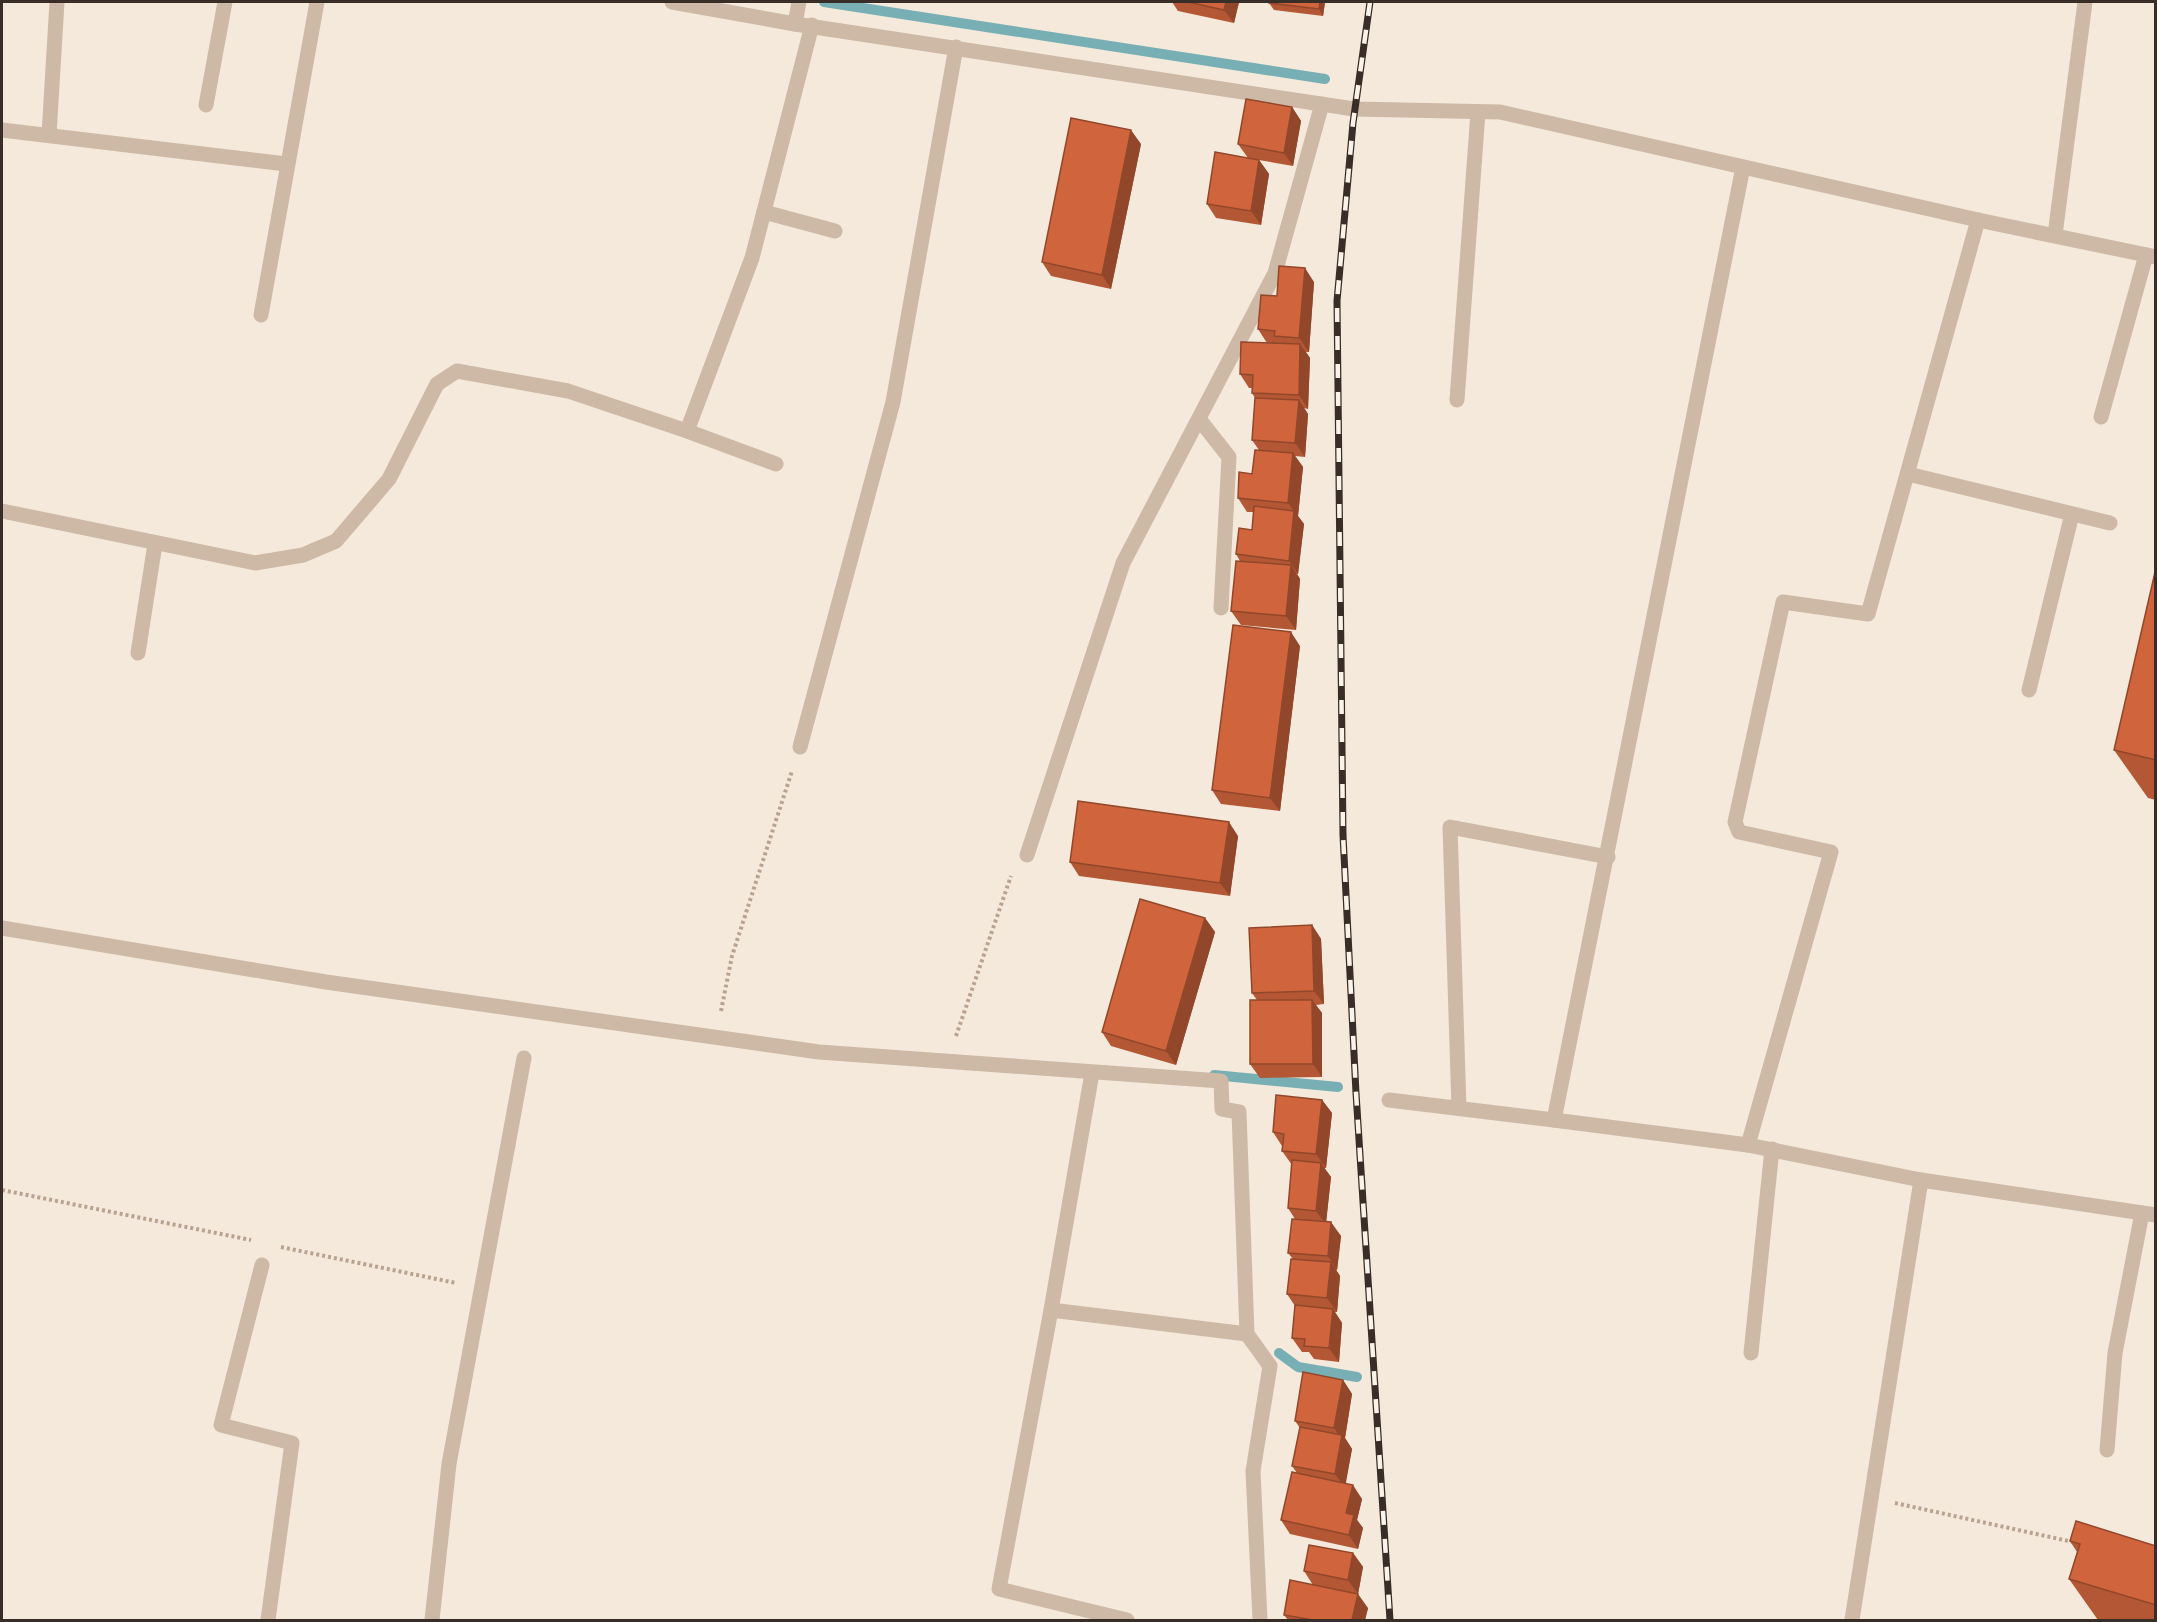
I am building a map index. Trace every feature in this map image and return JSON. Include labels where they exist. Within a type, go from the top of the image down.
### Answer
[{"type":"street","points":[[49,135],[57,2]]},
{"type":"street","points":[[206,105],[225,2]]},
{"type":"street","points":[[261,315],[286,164],[317,2]]},
{"type":"street","points":[[672,2],[795,24],[1354,109],[1500,112],[1978,220],[2151,256],[2101,417]]},
{"type":"street","points":[[795,24],[800,2]]},
{"type":"street","points":[[2055,236],[2085,2]]},
{"type":"street","points":[[687,431],[752,258],[812,25]]},
{"type":"street","points":[[800,747],[893,402],[957,47]]},
{"type":"street","points":[[1027,855],[1123,563],[1275,273],[1322,104]]},
{"type":"street","points":[[1457,400],[1478,112]]},
{"type":"street","points":[[2,130],[286,164]]},
{"type":"street","points":[[1554,1120],[1608,857],[1743,167]]},
{"type":"street","points":[[764,212],[835,231]]},
{"type":"street","points":[[1748,1145],[1831,852],[1739,832],[1736,822],[1780,613],[1783,602],[1868,614],[1978,220]]},
{"type":"street","points":[[2,511],[255,563],[303,555],[336,541],[390,479],[437,384],[457,370],[568,391],[776,464]]},
{"type":"street","points":[[1199,419],[1229,456],[1221,609]]},
{"type":"street","points":[[1908,474],[2110,523]]},
{"type":"street","points":[[2029,690],[2072,514]]},
{"type":"street","points":[[138,653],[155,544]]},
{"type":"street","points":[[1459,1108],[1450,827],[1608,857]]},
{"type":"street","points":[[2,928],[326,982],[819,1052],[1221,1081],[1222,1109],[1239,1112],[1247,1334],[1270,1366],[1253,1471],[1260,1620]]},
{"type":"street","points":[[432,1620],[449,1464],[479,1288],[524,1058]]},
{"type":"street","points":[[1092,1073],[999,1589],[1127,1620]]},
{"type":"street","points":[[1389,1100],[1748,1145],[1921,1180],[2149,1214],[2115,1353],[2107,1450]]},
{"type":"street","points":[[1751,1353],[1772,1149]]},
{"type":"street","points":[[1852,1620],[1921,1180]]},
{"type":"street","points":[[262,1265],[221,1425],[292,1443],[268,1620]]},
{"type":"street","points":[[1051,1310],[1247,1334]]},
{"type":"path","points":[[715,1038],[732,956],[800,747]]},
{"type":"path","points":[[947,1063],[1019,854],[1027,855]]},
{"type":"path","points":[[2,1190],[257,1241]]},
{"type":"path","points":[[280,1246],[479,1288]]},
{"type":"path","points":[[1871,1498],[2080,1544]]},
{"type":"building","points":[[1188,2],[1226,2],[1224,10]]},
{"type":"building","points":[[1269,2],[1320,2],[1319,9]]},
{"type":"building","points":[[1246,99],[1292,107],[1284,153],[1238,144]]},
{"type":"building","points":[[1071,118],[1131,130],[1102,275],[1042,262]]},
{"type":"building","points":[[1215,152],[1259,160],[1251,211],[1207,204]]},
{"type":"building","points":[[1279,266],[1305,268],[1299,338],[1274,336],[1275,331],[1258,329],[1261,295],[1277,296]]},
{"type":"building","points":[[1241,342],[1300,344],[1299,395],[1252,393],[1253,375],[1240,374]]},
{"type":"building","points":[[1255,398],[1299,400],[1295,443],[1252,440]]},
{"type":"building","points":[[1255,450],[1293,453],[1288,503],[1238,498],[1239,472],[1252,474]]},
{"type":"building","points":[[1254,506],[1294,511],[1289,561],[1236,554],[1239,528],[1252,530]]},
{"type":"building","points":[[1236,561],[1291,565],[1286,616],[1231,611]]},
{"type":"building","points":[[2156,568],[2156,760],[2114,750]]},
{"type":"building","points":[[1233,625],[1291,632],[1270,798],[1212,790]]},
{"type":"building","points":[[1078,801],[1229,822],[1220,883],[1070,862]]},
{"type":"building","points":[[1140,899],[1205,918],[1166,1051],[1102,1032]]},
{"type":"building","points":[[1312,925],[1314,991],[1252,993],[1249,928]]},
{"type":"building","points":[[1250,1000],[1312,1000],[1313,1064],[1250,1064]]},
{"type":"building","points":[[1276,1095],[1322,1100],[1316,1154],[1282,1151],[1284,1134],[1273,1132]]},
{"type":"building","points":[[1292,1160],[1321,1163],[1316,1211],[1288,1208]]},
{"type":"building","points":[[1292,1219],[1331,1222],[1328,1256],[1288,1253]]},
{"type":"building","points":[[1291,1259],[1331,1262],[1327,1298],[1287,1294]]},
{"type":"building","points":[[1295,1305],[1333,1309],[1329,1348],[1304,1346],[1305,1339],[1292,1338]]},
{"type":"building","points":[[1303,1372],[1343,1380],[1334,1428],[1295,1421]]},
{"type":"building","points":[[1300,1427],[1342,1435],[1335,1474],[1292,1466]]},
{"type":"building","points":[[1292,1472],[1353,1485],[1346,1513],[1354,1515],[1349,1535],[1281,1520]]},
{"type":"building","points":[[2076,1521],[2156,1546],[2156,1605],[2069,1579],[2080,1544],[2070,1541]]},
{"type":"building","points":[[1309,1545],[1353,1553],[1348,1580],[1304,1571]]},
{"type":"building","points":[[1290,1580],[1358,1594],[1352,1620],[1313,1620],[1284,1615]]},
{"type":"waterway","points":[[824,2],[1325,79]]},
{"type":"waterway","points":[[1214,1075],[1338,1087]]},
{"type":"waterway","points":[[1279,1353],[1298,1367],[1357,1377]]},
{"type":"railway","points":[[1370,2],[1353,123],[1337,301],[1343,835],[1356,1093],[1390,1620]]}]
